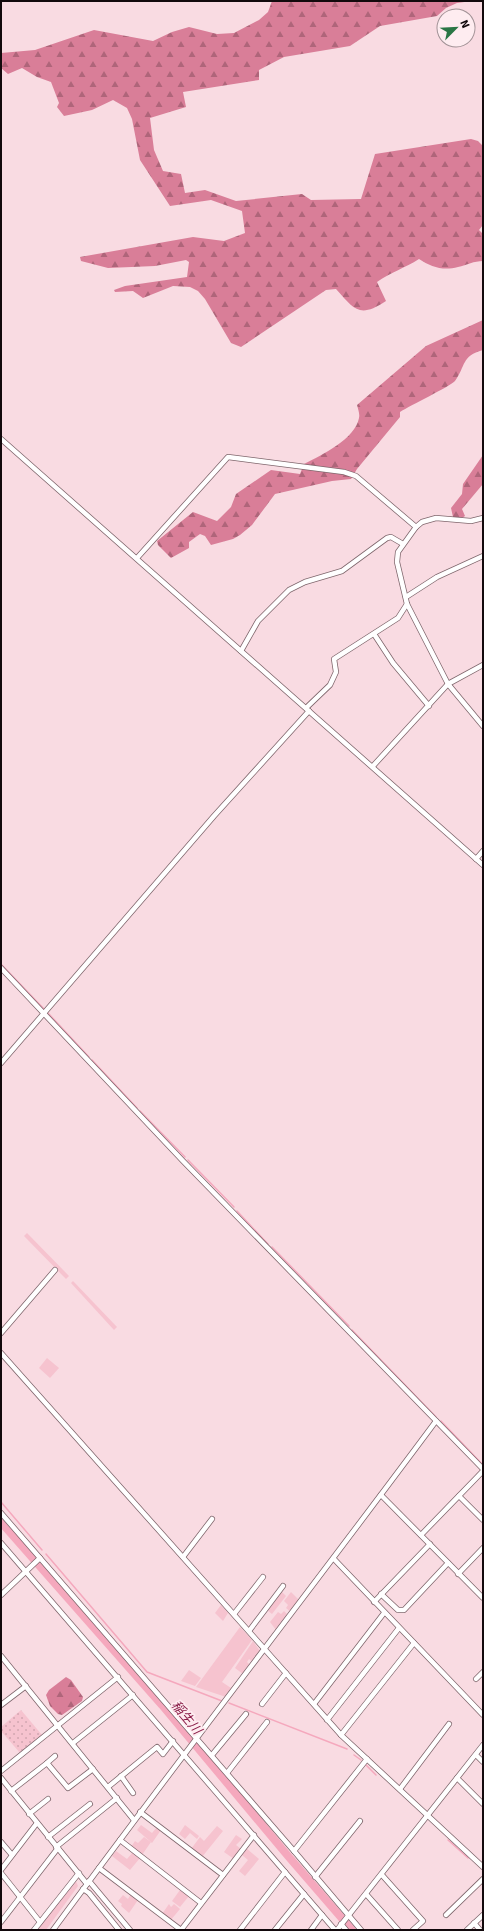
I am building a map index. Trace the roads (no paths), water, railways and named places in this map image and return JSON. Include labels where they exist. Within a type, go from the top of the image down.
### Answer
[{"type":"street","points":[[1,439],[307,710],[373,766],[483,865]]},
{"type":"street","points":[[137,558],[228,457],[344,472],[356,476],[416,527]]},
{"type":"street","points":[[483,518],[471,521],[436,518],[422,522],[416,527],[403,544],[398,552],[397,562],[407,604],[448,684],[483,726]]},
{"type":"street","points":[[241,651],[258,621],[289,590],[305,582],[342,571],[387,538],[391,537],[403,544]]},
{"type":"street","points":[[406,597],[437,577],[483,556]]},
{"type":"street","points":[[1,1063],[170,866],[330,685],[336,672],[334,659],[398,618],[407,604]]},
{"type":"street","points":[[374,634],[393,663],[429,706]]},
{"type":"street","points":[[373,766],[448,684],[483,665]]},
{"type":"street","points":[[476,859],[483,851]]},
{"type":"street","points":[[1,968],[183,1161],[483,1470],[421,1535]]},
{"type":"street","points":[[1,1333],[55,1270]]},
{"type":"street","points":[[1,1353],[341,1735],[483,1867]]},
{"type":"street","points":[[53,1930],[140,1812],[334,1559],[436,1421]]},
{"type":"street","points":[[381,1495],[483,1598]]},
{"type":"street","points":[[459,1496],[483,1520]]},
{"type":"street","points":[[1,1513],[39,1559],[294,1851],[347,1916],[361,1930]]},
{"type":"street","points":[[183,1557],[212,1519]]},
{"type":"street","points":[[374,1602],[430,1544]]},
{"type":"street","points":[[2,1547],[26,1571],[336,1930],[382,1875],[483,1745]]},
{"type":"street","points":[[458,1574],[483,1548]]},
{"type":"street","points":[[1,1595],[39,1559]]},
{"type":"street","points":[[334,1559],[483,1715]]},
{"type":"street","points":[[382,1594],[398,1610],[404,1610],[448,1564]]},
{"type":"street","points":[[234,1614],[263,1577]]},
{"type":"street","points":[[248,1631],[283,1586]]},
{"type":"street","points":[[314,1704],[384,1613]]},
{"type":"street","points":[[327,1720],[399,1628]]},
{"type":"street","points":[[341,1735],[414,1644]]},
{"type":"street","points":[[2,1658],[73,1743],[134,1820]]},
{"type":"street","points":[[476,1679],[483,1672]]},
{"type":"street","points":[[262,1704],[286,1673]]},
{"type":"street","points":[[1,1771],[118,1677]]},
{"type":"street","points":[[1,1706],[26,1686]]},
{"type":"street","points":[[73,1743],[133,1695]]},
{"type":"street","points":[[212,1756],[246,1714]]},
{"type":"street","points":[[227,1773],[267,1722]]},
{"type":"street","points":[[400,1789],[449,1724]]},
{"type":"street","points":[[108,1787],[157,1747],[163,1754],[173,1741]]},
{"type":"street","points":[[476,1755],[483,1762]]},
{"type":"street","points":[[11,1791],[55,1756]]},
{"type":"street","points":[[294,1851],[367,1759]]},
{"type":"street","points":[[47,1763],[68,1788],[93,1769]]},
{"type":"street","points":[[121,1776],[134,1793]]},
{"type":"street","points":[[1,1778],[78,1873],[88,1882],[130,1930]]},
{"type":"street","points":[[457,1778],[483,1804]]},
{"type":"street","points":[[1,1922],[57,1847],[117,1798]]},
{"type":"street","points":[[29,1814],[48,1799]]},
{"type":"street","points":[[48,1836],[90,1804]]},
{"type":"street","points":[[140,1812],[223,1875]]},
{"type":"street","points":[[315,1877],[360,1821]]},
{"type":"street","points":[[37,1823],[12,1855],[1,1872],[40,1922]]},
{"type":"street","points":[[99,1868],[181,1930],[254,1835]]},
{"type":"street","points":[[120,1840],[201,1903]]},
{"type":"street","points":[[1,1842],[12,1855]]},
{"type":"street","points":[[240,1930],[285,1872]]},
{"type":"street","points":[[34,1930],[78,1873]]},
{"type":"street","points":[[382,1875],[423,1921],[414,1930]]},
{"type":"street","points":[[446,1915],[483,1879]]},
{"type":"street","points":[[83,1890],[89,1893],[119,1930]]},
{"type":"street","points":[[275,1930],[304,1894]]},
{"type":"street","points":[[366,1894],[398,1930]]},
{"type":"street","points":[[311,1930],[322,1915]]},
{"type":"street","points":[[467,1930],[483,1916]]},
{"type":"street","points":[[474,1923],[480,1930]]},
{"type":"street","points":[[342,1924],[346,1930]]},
{"type":"waterway","points":[[1,964],[44,1009]]},
{"type":"waterway","points":[[48,1013],[89,1057]]},
{"type":"waterway","points":[[92,1060],[137,1108]]},
{"type":"waterway","points":[[140,1111],[185,1157]]},
{"type":"waterway","points":[[188,1160],[234,1207]]},
{"type":"waterway","points":[[237,1211],[268,1244]]},
{"type":"waterway","points":[[272,1247],[349,1326]]},
{"type":"waterway","points":[[352,1330],[436,1417]]},
{"type":"waterway","points":[[441,1421],[483,1465]]},
{"type":"waterway","points":[[1,1502],[42,1550]]},
{"type":"waterway","name":"稲生川","points":[[1,1522],[162,1705],[352,1930]]},
{"type":"waterway","points":[[46,1554],[147,1672],[222,1701]]},
{"type":"waterway","points":[[229,1703],[347,1749]]},
{"type":"waterway","points":[[354,1755],[361,1760]]},
{"type":"waterway","points":[[366,1765],[376,1775]]},
{"type":"waterway","points":[[448,1840],[468,1858]]}]
